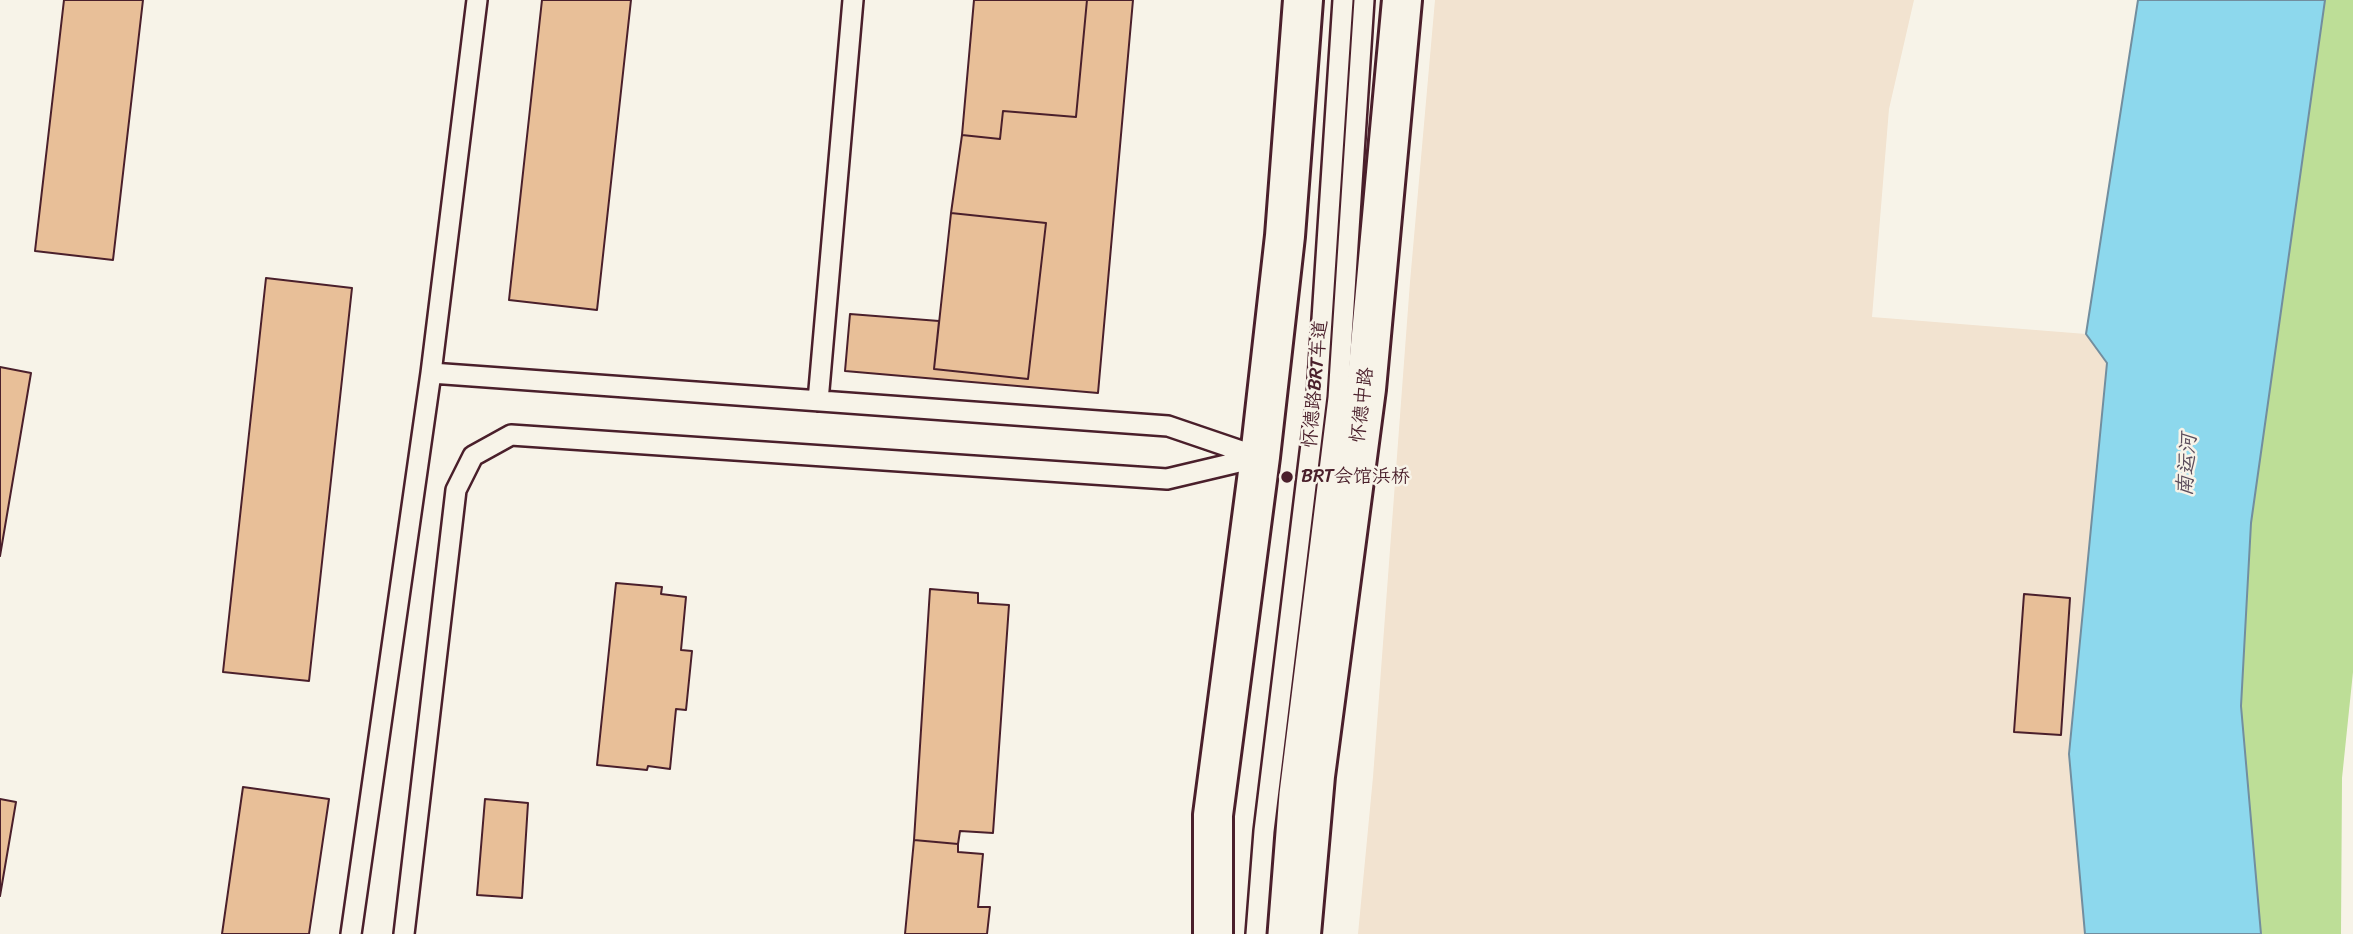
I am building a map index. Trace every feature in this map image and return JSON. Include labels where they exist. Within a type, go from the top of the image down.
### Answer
[{"type":"main road","points":[[1213,934],[1213,815],[1260,457],[1284,236],[1303,0]]},
{"type":"main road","name":"怀德中路","points":[[1301,934],[1315,776],[1366,388],[1402,0]]},
{"type":"lane","points":[[351,934],[431,373],[477,0]]},
{"type":"lane","points":[[818,401],[853,0]]},
{"type":"lane","name":"怀德路BRT车道","points":[[1256,934],[1264,831],[1317,395],[1343,0]]},
{"type":"lane","name":"怀德路BRT车道","points":[[1278,934],[1289,794],[1338,398],[1364,0]]},
{"type":"lane","points":[[431,373],[1168,426],[1260,457]]},
{"type":"lane","points":[[404,934],[456,490],[473,456],[511,435],[1167,479],[1260,457]]},
{"type":"shaded area","points":[[1435,0],[1914,0],[1889,109],[1872,317],[2086,334],[2107,363],[2069,754],[2085,934],[1358,934]]},
{"type":"green space","points":[[2325,0],[2353,0],[2353,672],[2342,778],[2341,934],[2261,934],[2241,706],[2251,523]]},
{"type":"water","name":"南运河","points":[[2138,0],[2325,0],[2251,523],[2241,706],[2261,934],[2085,934],[2069,754],[2107,363],[2086,334]]},
{"type":"building","points":[[64,0],[143,0],[113,260],[35,251]]},
{"type":"building","points":[[542,0],[631,0],[597,310],[509,300]]},
{"type":"building","points":[[974,0],[1087,0],[1076,117],[1003,111],[1000,139],[962,135]]},
{"type":"building","points":[[1087,0],[1133,0],[1098,393],[845,371],[850,314],[939,321],[934,369],[1028,379],[1046,223],[951,213],[962,135],[1000,139],[1003,111],[1076,117]]},
{"type":"building","points":[[951,213],[1046,223],[1028,379],[934,369]]},
{"type":"building","points":[[266,278],[352,288],[309,681],[223,672]]},
{"type":"building","points":[[0,367],[31,373],[0,556]]},
{"type":"building","points":[[616,583],[662,587],[661,594],[686,597],[681,650],[692,651],[686,710],[676,709],[670,769],[648,766],[647,770],[597,765]]},
{"type":"building","points":[[930,589],[978,593],[978,603],[1009,605],[993,833],[960,831],[958,844],[914,840]]},
{"type":"building","points":[[2024,594],[2070,598],[2061,735],[2014,732]]},
{"type":"building","points":[[243,787],[329,799],[309,934],[222,934]]},
{"type":"building","points":[[0,799],[16,802],[0,896]]},
{"type":"building","points":[[485,799],[528,803],[522,898],[477,895]]},
{"type":"building","points":[[914,840],[958,844],[958,852],[983,854],[978,907],[990,907],[987,934],[905,934]]},
{"type":"place","name":"BRT会馆浜桥","points":[[1287,477]]}]
